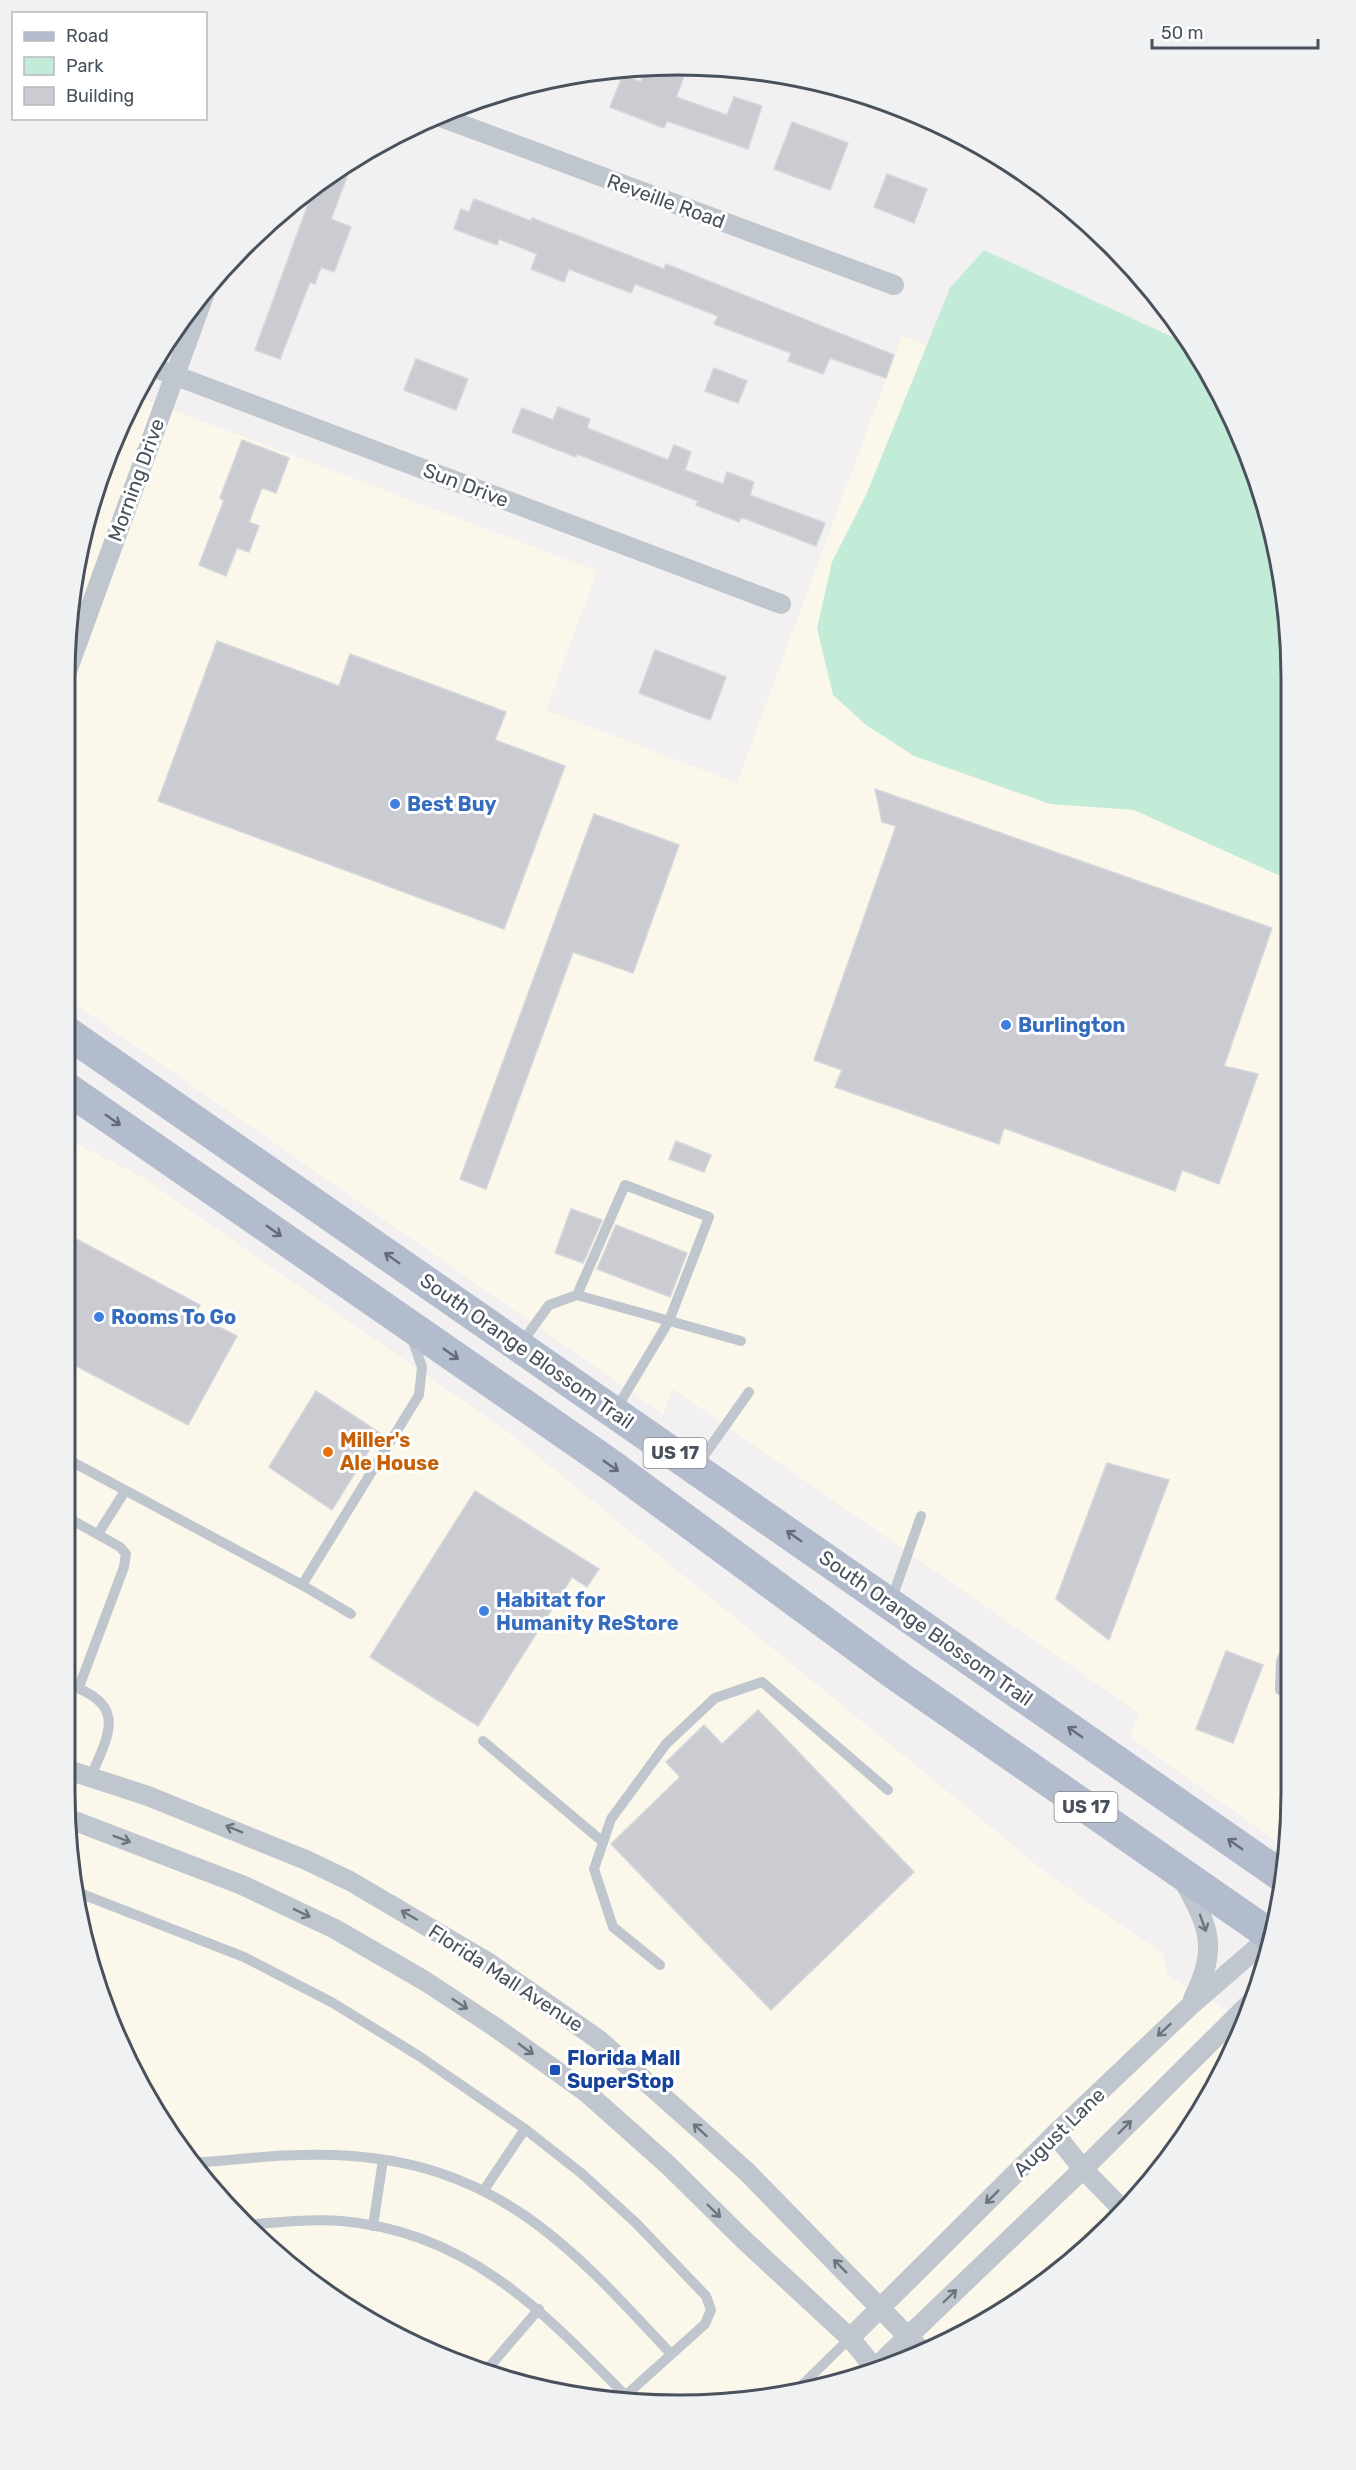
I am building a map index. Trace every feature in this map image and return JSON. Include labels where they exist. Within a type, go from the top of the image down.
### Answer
[{"type":"main road","name":"South Orange Blossom Trail","points":[[75,1038],[696,1467],[1276,1872]]},
{"type":"main road","name":"US 17","points":[[75,1094],[641,1487],[902,1679],[1264,1930]]},
{"type":"street","name":"Reveille Road","points":[[449,120],[894,285]]},
{"type":"street","name":"Morning Drive","points":[[76,647],[196,317]]},
{"type":"street","name":"Sun Drive","points":[[160,370],[781,604]]},
{"type":"street","name":"Florida Mall Avenue","points":[[75,1773],[158,1800],[306,1860],[350,1881],[486,1961],[599,2040],[747,2172],[917,2345]]},
{"type":"street","points":[[76,1821],[242,1885],[328,1926],[425,1981],[495,2027],[585,2092],[668,2165],[743,2239],[850,2338],[868,2364]]},
{"type":"street","points":[[1177,1870],[1196,1904],[1209,1940],[1205,1974],[1190,2006]]},
{"type":"street","name":"August Lane","points":[[850,2338],[1055,2134],[1190,2006],[1261,1945]]},
{"type":"street","points":[[886,2358],[1083,2169],[1238,2015]]},
{"type":"street","points":[[1055,2134],[1083,2169],[1117,2204]]},
{"type":"lane","points":[[577,1295],[625,1185],[709,1217],[669,1320],[615,1412]]},
{"type":"lane","points":[[520,1346],[549,1305],[577,1295],[741,1341]]},
{"type":"lane","points":[[302,1585],[419,1395],[422,1367],[407,1323]]},
{"type":"lane","points":[[696,1467],[749,1392]]},
{"type":"lane","points":[[75,1464],[302,1585],[351,1614]]},
{"type":"lane","points":[[98,1534],[125,1491]]},
{"type":"lane","points":[[890,1604],[921,1516]]},
{"type":"lane","points":[[75,1521],[120,1547],[126,1554],[124,1568],[79,1687]]},
{"type":"lane","points":[[1280,1690],[1281,1662]]},
{"type":"lane","points":[[660,1965],[613,1927],[594,1869],[610,1819],[666,1744],[715,1698],[762,1682],[888,1790]]},
{"type":"lane","points":[[75,1686],[100,1699],[109,1717],[107,1741],[90,1778]]},
{"type":"lane","points":[[483,1741],[603,1842]]},
{"type":"lane","points":[[84,1895],[215,1944],[301,1985],[359,2018],[525,2129],[605,2193],[706,2296],[710,2303],[710,2317],[705,2324],[671,2354],[635,2394]]},
{"type":"lane","points":[[484,2190],[525,2129]]},
{"type":"lane","points":[[203,2162],[312,2155],[383,2160],[436,2171],[484,2190],[523,2212],[552,2234],[592,2270],[671,2354]]},
{"type":"lane","points":[[373,2226],[383,2160]]},
{"type":"lane","points":[[258,2224],[322,2220],[373,2226],[412,2236],[454,2253],[500,2279],[539,2309],[621,2392]]},
{"type":"lane","points":[[491,2365],[539,2309]]},
{"type":"lane","points":[[807,2380],[850,2338]]},
{"type":"shaded area","points":[[902,336],[1243,468],[1269,560],[1280,639],[1281,1792],[1279,1843],[1130,1737],[1139,1713],[673,1389],[663,1414],[75,1004],[75,678],[80,599],[87,560],[107,484],[144,399],[597,571],[546,710],[737,783]]},
{"type":"shaded area","points":[[75,1143],[145,1179],[512,1435],[1048,1874],[1163,1954],[1168,1976],[1238,2016],[1219,2059],[1200,2094],[1156,2159],[1131,2190],[1076,2245],[1013,2293],[945,2333],[872,2363],[796,2383],[717,2394],[639,2394],[599,2390],[522,2374],[447,2349],[376,2314],[311,2270],[280,2245],[225,2190],[177,2127],[156,2094],[137,2059],[107,1986],[87,1910],[80,1871],[75,1792]]},
{"type":"green space","points":[[984,250],[1176,339],[1200,377],[1219,411],[1249,484],[1269,560],[1276,599],[1281,678],[1281,876],[1134,810],[1050,804],[914,756],[866,725],[833,695],[817,628],[832,562],[866,495],[950,288]]},
{"type":"building","points":[[684,75],[676,97],[727,115],[734,97],[762,106],[748,149],[667,121],[664,128],[610,107],[622,78],[628,77],[641,82],[643,76]]},
{"type":"building","points":[[792,122],[848,143],[830,190],[774,169]]},
{"type":"building","points":[[348,174],[331,219],[351,227],[334,272],[321,267],[315,284],[310,282],[280,359],[255,350],[309,202]]},
{"type":"building","points":[[887,174],[927,189],[914,223],[874,207]]},
{"type":"building","points":[[474,199],[531,221],[532,218],[664,269],[666,264],[894,355],[886,378],[830,358],[823,374],[788,361],[791,353],[714,324],[718,316],[635,284],[631,293],[569,269],[564,282],[531,269],[537,254],[499,239],[497,245],[454,229],[461,209],[469,212]]},
{"type":"building","points":[[416,359],[468,379],[456,410],[404,390]]},
{"type":"building","points":[[714,368],[747,381],[738,403],[705,391]]},
{"type":"building","points":[[558,407],[590,419],[587,428],[668,460],[674,445],[691,452],[685,470],[723,484],[727,472],[754,482],[750,495],[825,523],[816,546],[741,517],[739,522],[696,505],[698,501],[577,454],[576,457],[512,432],[522,408],[553,420]]},
{"type":"building","points":[[242,440],[289,458],[276,493],[262,488],[249,522],[259,526],[249,552],[237,548],[226,576],[199,565],[224,500],[220,498]]},
{"type":"building","points":[[217,641],[339,686],[350,654],[506,712],[495,740],[565,766],[504,929],[158,801]]},
{"type":"building","points":[[655,650],[726,677],[710,720],[639,693]]},
{"type":"building","points":[[875,789],[1272,928],[1224,1066],[1258,1074],[1219,1184],[1182,1170],[1175,1191],[1004,1128],[999,1144],[835,1087],[842,1070],[814,1060],[896,826],[882,822]]},
{"type":"building","points":[[594,814],[679,845],[633,973],[573,952],[486,1189],[460,1179]]},
{"type":"building","points":[[676,1141],[711,1155],[704,1172],[669,1159]]},
{"type":"building","points":[[571,1209],[602,1220],[583,1263],[555,1253]]},
{"type":"building","points":[[616,1225],[687,1253],[670,1297],[597,1269]]},
{"type":"building","points":[[75,1238],[200,1305],[195,1315],[237,1336],[188,1425],[75,1365]]},
{"type":"building","points":[[316,1391],[380,1433],[332,1510],[269,1467]]},
{"type":"building","points":[[1107,1463],[1169,1480],[1109,1640],[1056,1599]]},
{"type":"building","points":[[475,1491],[599,1569],[587,1587],[572,1577],[478,1726],[370,1657]]},
{"type":"building","points":[[1226,1651],[1263,1665],[1233,1743],[1196,1729]]},
{"type":"building","points":[[758,1710],[914,1872],[771,2010],[611,1844],[680,1777],[666,1762],[704,1725],[722,1744]]},
{"type":"place","name":"Best Buy","points":[[395,804]]},
{"type":"place","name":"Burlington","points":[[1006,1025]]},
{"type":"place","name":"Rooms To Go","points":[[99,1317]]},
{"type":"place","name":"Miller's Ale House","points":[[328,1452]]},
{"type":"place","name":"Habitat for Humanity ReStore","points":[[484,1611]]},
{"type":"place","name":"Florida Mall SuperStop","points":[[555,2070]]}]
